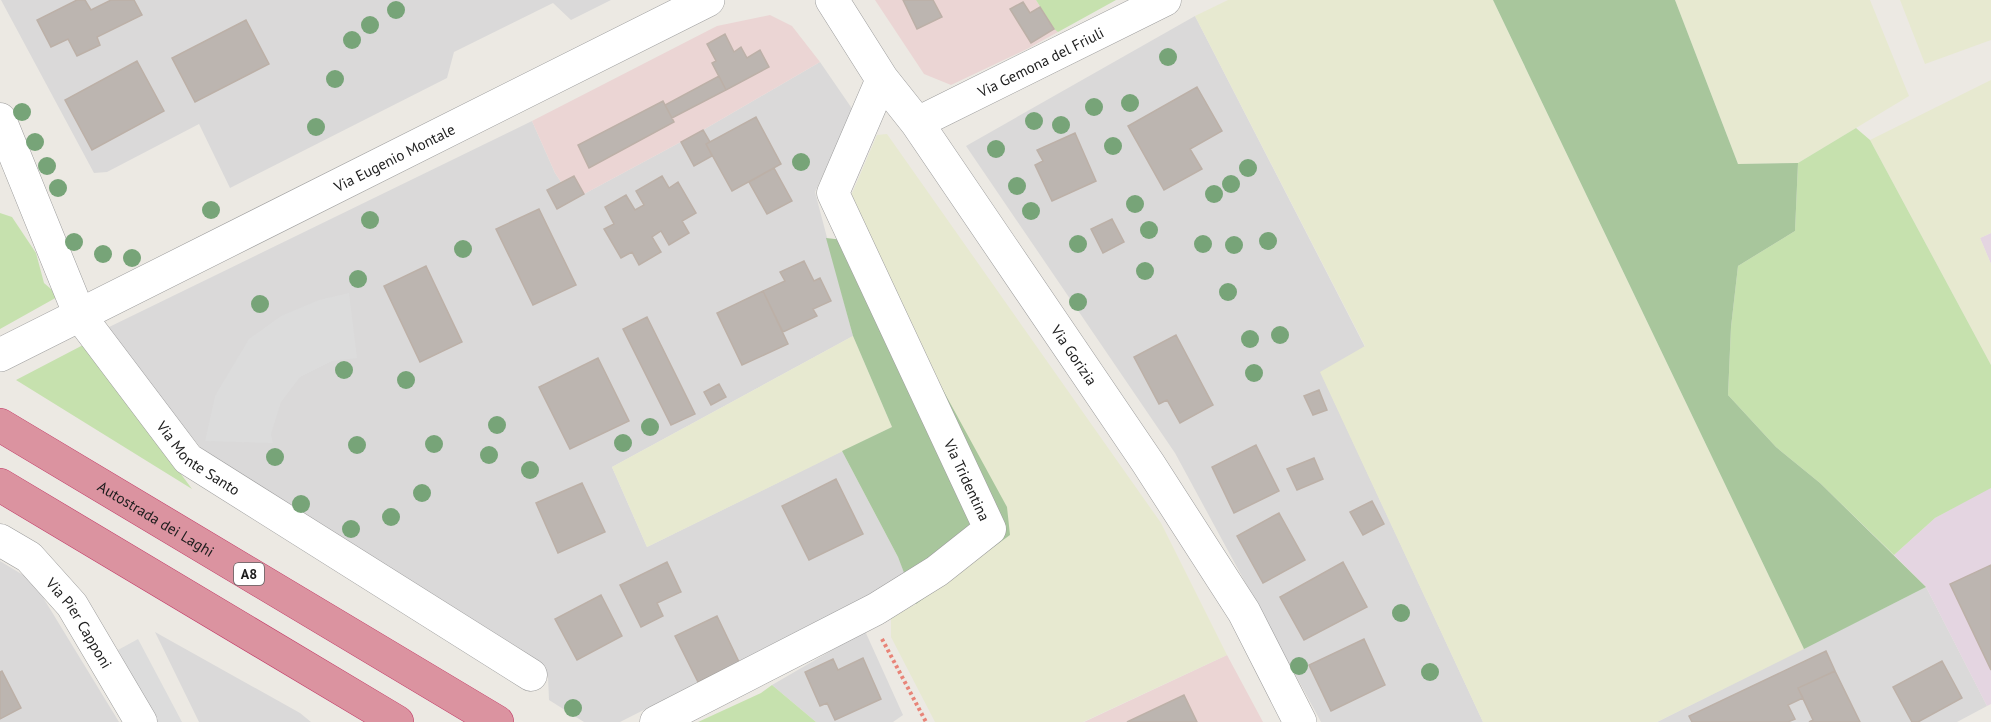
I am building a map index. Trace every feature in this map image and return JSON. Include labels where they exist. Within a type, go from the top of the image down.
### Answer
[{"type":"highway","name":"Autostrada dei Laghi","points":[[0,425],[497,722]]},
{"type":"highway","points":[[0,485],[397,722]]},
{"type":"street","name":"Via Eugenio Montale","points":[[80,316],[708,0]]},
{"type":"street","name":"Via Gorizia","points":[[832,0],[882,79],[917,123],[1148,464],[1244,612],[1300,722]]},
{"type":"street","name":"Via Gemona del Friuli","points":[[917,123],[1165,0]]},
{"type":"street","name":"Via Tridentina","points":[[656,722],[876,609],[937,571],[990,529],[833,194],[882,79]]},
{"type":"street","name":"Via Monte Santo","points":[[0,119],[80,316],[188,459],[531,675]]},
{"type":"street","points":[[0,355],[80,316]]},
{"type":"street","name":"Via Pier Capponi","points":[[0,540],[29,557],[72,605],[141,722]]},
{"type":"path","points":[[876,609],[883,643],[926,722]]},
{"type":"shaded area","points":[[1,0],[611,0],[571,20],[553,3],[454,52],[447,78],[230,188],[199,124],[107,172],[94,173]]},
{"type":"shaded area","points":[[875,0],[1036,0],[1058,32],[951,85],[924,74]]},
{"type":"shaded area","points":[[770,15],[792,26],[820,62],[703,130],[584,194],[574,176],[561,182],[532,121],[717,26]]},
{"type":"shaded area","points":[[1195,16],[1365,347],[1321,373],[1483,722],[1321,722],[1175,453],[966,146]]},
{"type":"shaded area","points":[[820,62],[853,110],[815,192],[853,336],[612,467],[647,547],[842,451],[898,557],[906,577],[620,722],[584,722],[549,700],[548,676],[201,448],[105,329],[532,121],[561,182],[574,176],[584,194],[703,130]]},
{"type":"shaded area","points":[[1991,233],[1991,264],[1980,238]]},
{"type":"shaded area","points":[[349,293],[357,358],[332,361],[300,377],[281,402],[271,434],[273,443],[205,441],[215,396],[249,339],[281,316],[319,300]]},
{"type":"shaded area","points":[[1991,488],[1991,704],[1987,706],[1926,587],[1894,555],[1935,518]]},
{"type":"shaded area","points":[[0,561],[33,581],[119,722],[0,722]]},
{"type":"shaded area","points":[[1926,587],[1987,706],[1957,722],[1657,722]]},
{"type":"shaded area","points":[[865,631],[903,715],[893,722],[816,722],[772,685]]},
{"type":"shaded area","points":[[155,632],[300,713],[311,722],[199,722]]},
{"type":"shaded area","points":[[138,639],[182,722],[157,722],[118,650]]},
{"type":"shaded area","points":[[1227,655],[1263,722],[1084,722]]},
{"type":"green space","points":[[1036,0],[1116,0],[1058,32]]},
{"type":"green space","points":[[1228,0],[1493,0],[1804,649],[1657,722],[1483,722],[1320,372],[1365,346],[1195,16]]},
{"type":"green space","points":[[1493,0],[1675,0],[1738,164],[1798,163],[1795,231],[1738,266],[1731,327],[1728,395],[1776,447],[1820,483],[1926,587],[1804,649]]},
{"type":"green space","points":[[1675,0],[1870,0],[1909,96],[1798,163],[1738,164]]},
{"type":"green space","points":[[1900,0],[1991,0],[1991,40],[1925,64]]},
{"type":"green space","points":[[1991,80],[1991,233],[1980,238],[1991,264],[1991,365],[1870,140]]},
{"type":"green space","points":[[1856,128],[1870,140],[1991,365],[1991,488],[1935,518],[1894,555],[1820,483],[1776,447],[1728,395],[1731,327],[1738,266],[1795,231],[1798,163]]},
{"type":"green space","points":[[887,134],[1161,523],[1227,655],[1083,722],[935,722],[891,637],[891,618],[916,604],[1010,535],[852,222],[850,198],[877,135]]},
{"type":"green space","points":[[0,213],[12,217],[36,253],[44,283],[59,296],[0,329]]},
{"type":"green space","points":[[826,238],[862,242],[1007,507],[1010,535],[916,604],[898,557],[842,451],[892,427],[853,336]]},
{"type":"green space","points":[[853,336],[892,427],[647,547],[612,467]]},
{"type":"green space","points":[[85,344],[192,489],[16,380]]},
{"type":"green space","points":[[772,685],[816,722],[698,722],[761,693]]},
{"type":"building","points":[[77,0],[85,0],[91,10],[111,0],[134,0],[142,15],[97,37],[100,45],[77,56],[68,39],[51,47],[37,20]]},
{"type":"building","points":[[903,0],[933,0],[942,17],[917,29]]},
{"type":"building","points":[[1023,2],[1030,13],[1040,7],[1054,29],[1031,43],[1010,9]]},
{"type":"building","points":[[246,20],[269,64],[195,102],[172,58]]},
{"type":"building","points":[[725,34],[734,52],[741,47],[747,58],[760,50],[769,67],[726,90],[712,63],[716,61],[707,44]]},
{"type":"building","points":[[137,61],[164,111],[92,150],[65,100]]},
{"type":"building","points":[[719,76],[726,90],[672,118],[665,105]]},
{"type":"building","points":[[1197,87],[1222,131],[1190,149],[1202,169],[1164,190],[1128,126]]},
{"type":"building","points":[[663,101],[674,122],[589,168],[578,145]]},
{"type":"building","points":[[756,117],[781,164],[732,191],[706,144]]},
{"type":"building","points":[[703,130],[710,142],[706,144],[712,156],[694,166],[681,142]]},
{"type":"building","points":[[1075,133],[1096,181],[1052,201],[1035,165],[1043,161],[1037,150]]},
{"type":"building","points":[[774,168],[792,201],[767,214],[749,182]]},
{"type":"building","points":[[574,176],[584,194],[557,209],[547,190]]},
{"type":"building","points":[[662,176],[669,188],[678,182],[696,213],[682,221],[689,233],[669,245],[661,231],[652,237],[661,252],[639,265],[632,252],[621,258],[604,229],[614,224],[605,207],[626,195],[635,210],[644,205],[636,191]]},
{"type":"building","points":[[539,209],[576,285],[533,305],[496,229]]},
{"type":"building","points":[[1112,219],[1124,242],[1103,253],[1091,229]]},
{"type":"building","points":[[804,261],[814,281],[820,278],[831,301],[813,309],[817,316],[783,332],[763,291],[785,281],[780,272]]},
{"type":"building","points":[[426,266],[462,342],[420,362],[384,286]]},
{"type":"building","points":[[763,291],[788,344],[742,365],[717,313]]},
{"type":"building","points":[[647,317],[695,414],[671,425],[623,329]]},
{"type":"building","points":[[1176,335],[1213,405],[1180,423],[1167,400],[1159,404],[1134,357]]},
{"type":"building","points":[[598,358],[629,421],[570,449],[539,387]]},
{"type":"building","points":[[719,384],[726,397],[711,405],[704,392]]},
{"type":"building","points":[[1319,390],[1327,410],[1313,415],[1304,396]]},
{"type":"building","points":[[1256,445],[1279,491],[1234,513],[1212,467]]},
{"type":"building","points":[[1314,458],[1323,479],[1297,490],[1287,469]]},
{"type":"building","points":[[836,479],[863,534],[809,560],[782,506]]},
{"type":"building","points":[[582,483],[605,532],[558,553],[536,503]]},
{"type":"building","points":[[1372,501],[1384,524],[1363,535],[1350,512]]},
{"type":"building","points":[[1279,513],[1305,560],[1263,583],[1237,536]]},
{"type":"building","points":[[667,562],[681,592],[657,603],[663,616],[641,627],[620,585]]},
{"type":"building","points":[[1343,562],[1367,607],[1304,640],[1280,597]]},
{"type":"building","points":[[1991,565],[1991,670],[1950,584]]},
{"type":"building","points":[[601,595],[622,636],[577,660],[555,619]]},
{"type":"building","points":[[717,616],[739,662],[698,682],[675,636]]},
{"type":"building","points":[[1364,639],[1385,685],[1331,711],[1309,665]]},
{"type":"building","points":[[1826,651],[1835,671],[1798,688],[1803,698],[1788,705],[1795,719],[1788,722],[1692,722],[1689,716]]},
{"type":"building","points":[[863,658],[881,699],[835,720],[827,703],[820,706],[805,672],[833,659],[838,670]]},
{"type":"building","points":[[1942,661],[1962,698],[1918,722],[1912,722],[1893,687]]},
{"type":"building","points":[[2,671],[21,708],[0,719],[0,672]]},
{"type":"building","points":[[1835,671],[1860,722],[1809,722],[1813,720],[1798,688]]},
{"type":"building","points":[[1184,695],[1197,722],[1127,722]]}]
